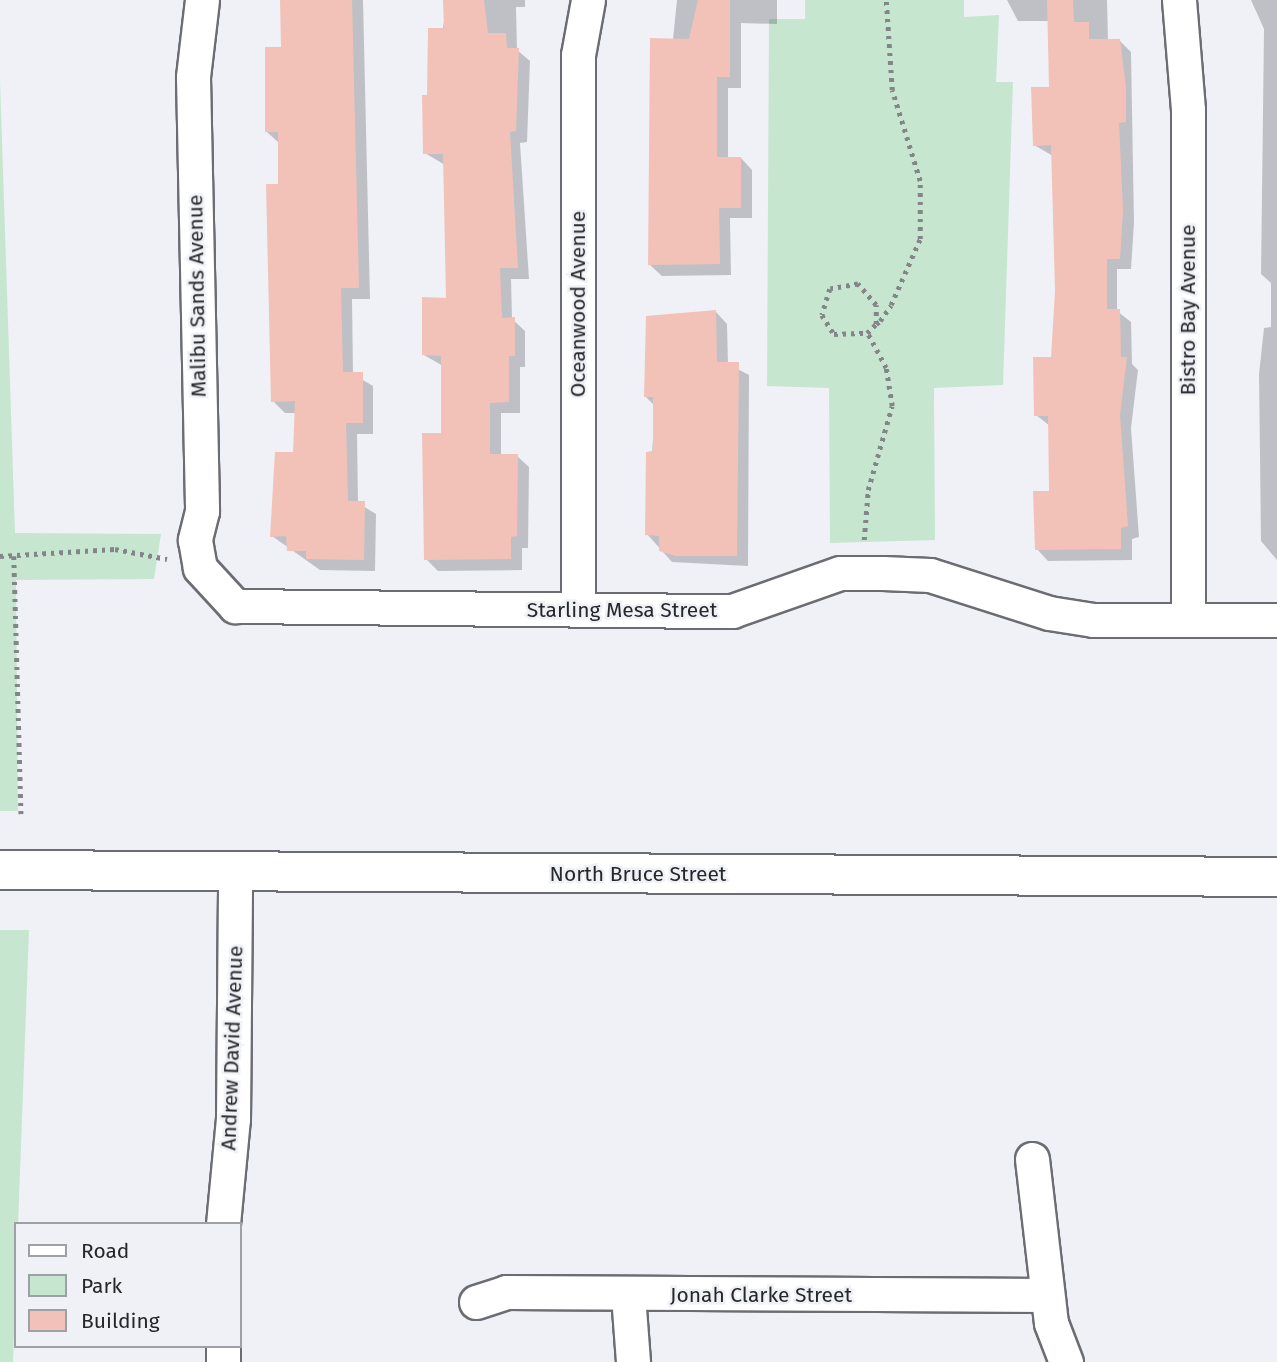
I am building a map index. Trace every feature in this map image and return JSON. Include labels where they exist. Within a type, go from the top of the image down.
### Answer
[{"type":"street","name":"Malibu Sands Avenue","points":[[202,0],[192,77],[197,555],[212,587]]},
{"type":"street","name":"Oceanwood Avenue","points":[[578,610],[578,55],[588,0]]},
{"type":"street","name":"Bistro Bay Avenue","points":[[1179,0],[1188,110],[1188,620]]},
{"type":"street","name":"Starling Mesa Street","points":[[212,587],[235,606],[257,608],[732,611],[840,573],[930,575],[1049,613],[1093,620],[1277,620]]},
{"type":"street","name":"North Bruce Street","points":[[0,870],[1277,877]]},
{"type":"street","name":"Andrew David Avenue","points":[[223,1222],[233,1119],[235,872]]},
{"type":"street","points":[[1032,1159],[1047,1295],[1066,1362]]},
{"type":"street","name":"Jonah Clarke Street","points":[[476,1302],[506,1292],[628,1295],[1047,1295]]},
{"type":"street","points":[[628,1295],[632,1362]]},
{"type":"path","points":[[876,324],[876,304],[858,284],[831,289],[823,301],[825,326],[850,338],[867,333],[876,324],[909,270],[922,209],[886,58],[886,0]]},
{"type":"path","points":[[865,573],[864,511],[892,406],[886,368],[867,333]]},
{"type":"path","points":[[0,556],[14,555],[26,549],[115,549],[159,559],[197,555]]},
{"type":"path","points":[[14,555],[22,814]]},
{"type":"green space","points":[[805,0],[964,0],[964,17],[999,15],[996,82],[1013,82],[1003,385],[934,388],[935,540],[830,543],[829,388],[767,386],[769,19],[805,19]]},
{"type":"green space","points":[[0,80],[15,533],[161,534],[154,579],[16,580],[18,811],[0,811]]},
{"type":"green space","points":[[0,930],[29,930],[18,1222],[14,1222],[13,1362],[0,1362]]},
{"type":"building","points":[[280,0],[352,0],[359,288],[341,288],[343,372],[363,372],[363,423],[346,423],[348,501],[365,501],[364,560],[306,559],[306,551],[287,551],[286,536],[270,537],[275,452],[293,452],[295,401],[271,402],[266,184],[278,184],[278,132],[265,132],[265,47],[281,47]]},
{"type":"building","points":[[443,0],[484,0],[488,33],[506,33],[507,48],[519,48],[516,131],[510,132],[518,268],[500,268],[502,318],[515,317],[515,356],[509,356],[509,402],[490,403],[490,454],[518,454],[517,536],[511,537],[511,559],[424,560],[422,433],[441,433],[441,356],[422,355],[422,297],[446,298],[443,154],[423,154],[422,95],[427,95],[428,28],[444,28]]},
{"type":"building","points":[[698,0],[730,0],[730,77],[717,77],[717,157],[741,157],[741,208],[719,208],[720,264],[648,265],[650,38],[689,39]]},
{"type":"building","points":[[1047,0],[1073,0],[1074,22],[1089,22],[1089,39],[1120,39],[1126,87],[1126,122],[1119,123],[1123,211],[1120,259],[1107,259],[1107,309],[1120,309],[1121,357],[1127,357],[1120,415],[1128,526],[1121,528],[1121,549],[1035,550],[1033,491],[1049,491],[1048,416],[1034,416],[1033,357],[1051,357],[1055,291],[1051,145],[1033,146],[1031,87],[1049,87]]},
{"type":"building","points":[[716,310],[717,362],[739,362],[737,556],[676,556],[659,551],[659,536],[645,535],[646,452],[653,451],[653,397],[644,397],[646,316]]}]
